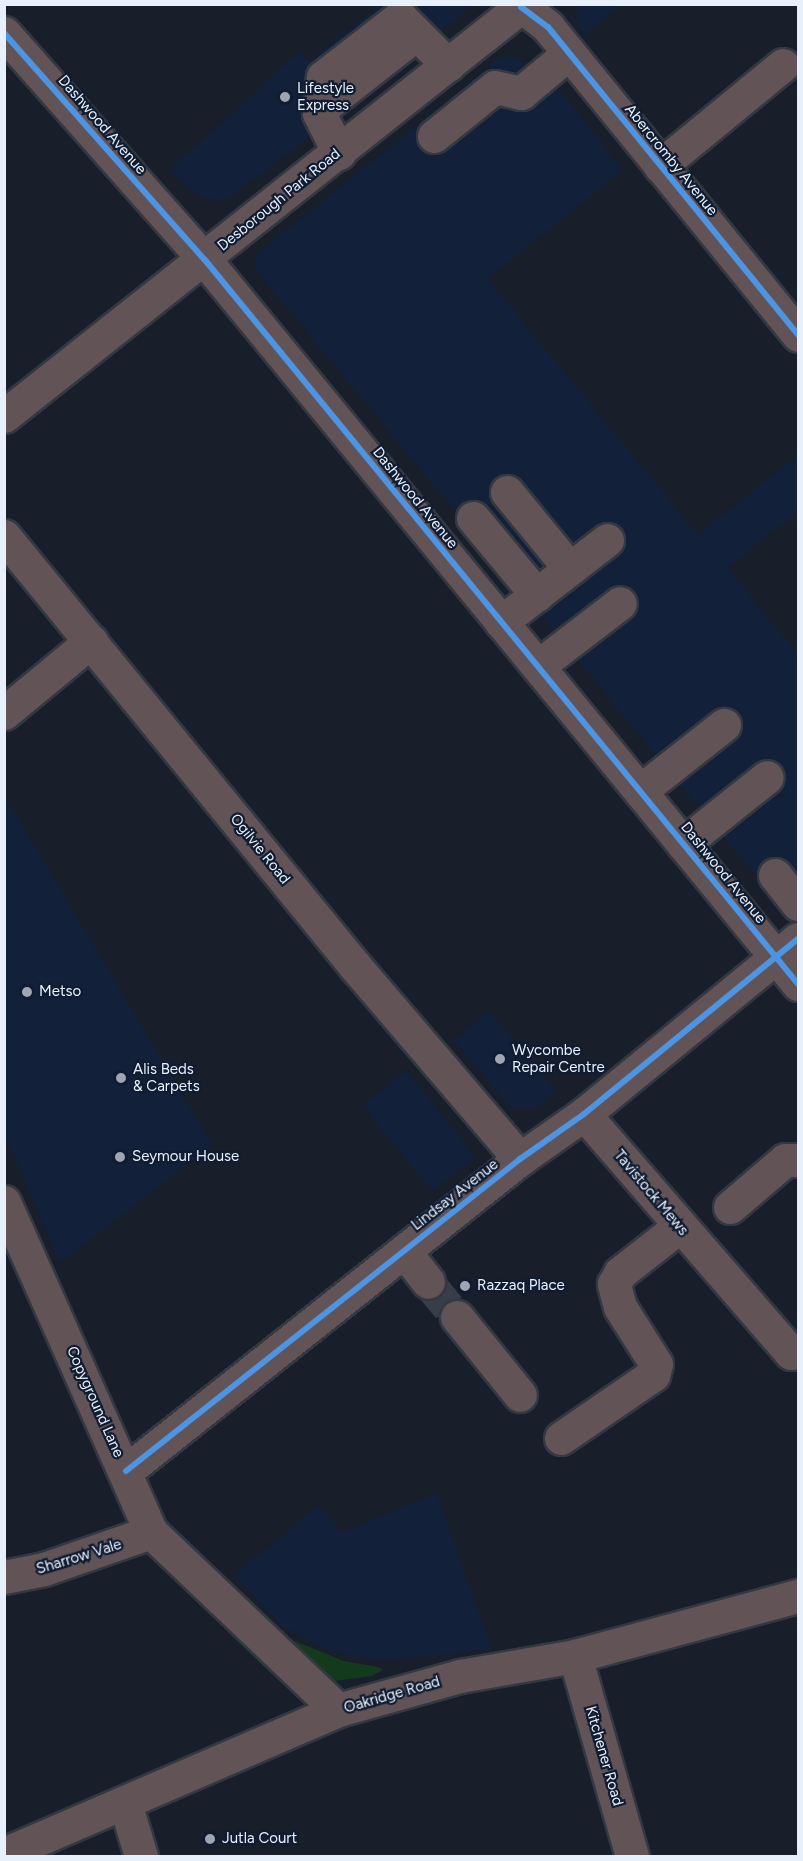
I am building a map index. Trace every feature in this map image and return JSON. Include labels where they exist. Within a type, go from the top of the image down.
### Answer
[{"type":"street","name":"Abercromby Avenue","points":[[522,5],[548,27],[798,335]]},
{"type":"street","name":"Desborough Park Road","points":[[4,416],[205,260],[522,5]]},
{"type":"street","points":[[339,153],[319,110],[323,77],[400,17],[448,65]]},
{"type":"street","name":"Dashwood Avenue","points":[[4,33],[205,260],[683,844],[788,949],[798,984]]},
{"type":"street","points":[[434,136],[495,87],[521,93],[569,53]]},
{"type":"street","points":[[660,166],[783,65]]},
{"type":"street","points":[[507,492],[570,569]]},
{"type":"street","points":[[473,518],[537,595]]},
{"type":"street","name":"Ogilvie Road","points":[[4,536],[355,966],[520,1159]]},
{"type":"street","points":[[501,622],[607,540]]},
{"type":"street","points":[[538,666],[620,603]]},
{"type":"street","points":[[4,713],[91,641]]},
{"type":"street","points":[[640,791],[724,725]]},
{"type":"street","points":[[683,844],[767,777]]},
{"type":"street","points":[[775,874],[798,904]]},
{"type":"street","name":"Lindsay Avenue","points":[[126,1471],[520,1159],[584,1114],[788,949]]},
{"type":"street","name":"Tavistock Mews","points":[[584,1114],[791,1353],[798,1350]]},
{"type":"street","points":[[730,1207],[785,1160],[798,1160]]},
{"type":"street","name":"Copyground Lane","points":[[4,1202],[16,1254],[126,1471],[151,1532],[338,1710]]},
{"type":"street","points":[[561,1438],[653,1375],[656,1364],[620,1307],[614,1284],[620,1273],[680,1226]]},
{"type":"street","points":[[404,1251],[428,1282]]},
{"type":"street","points":[[457,1317],[520,1395]]},
{"type":"street","name":"Sharrow Vale","points":[[4,1577],[44,1569],[151,1532]]},
{"type":"street","name":"Oakridge Road","points":[[4,1854],[338,1710],[460,1676],[575,1656],[798,1596]]},
{"type":"street","name":"Kitchener Road","points":[[575,1656],[632,1857]]},
{"type":"street","points":[[125,1803],[141,1857]]},
{"type":"shaded area","points":[[577,4],[621,5],[584,35],[577,23]]},
{"type":"shaded area","points":[[379,5],[469,5],[466,10],[289,153],[223,201],[198,196],[170,170],[300,51],[309,61]]},
{"type":"shaded area","points":[[510,55],[546,74],[623,170],[487,279],[698,535],[798,455],[798,511],[727,568],[798,655],[798,898],[784,910],[254,267],[257,255],[265,248],[499,59]]},
{"type":"shaded area","points":[[5,796],[212,1145],[60,1263],[5,1135]]},
{"type":"shaded area","name":"Wycombe Repair Centre","points":[[489,1010],[556,1092],[536,1108],[511,1108],[454,1040]]},
{"type":"shaded area","points":[[406,1071],[475,1156],[432,1191],[363,1106]]},
{"type":"shaded area","points":[[436,1493],[492,1649],[398,1659],[368,1659],[328,1650],[280,1624],[235,1575],[318,1506],[342,1533]]},
{"type":"green space","points":[[292,1640],[344,1661],[383,1670],[372,1676],[335,1681],[289,1643]]},
{"type":"tunnel","points":[[428,1282],[457,1317]]},
{"type":"cycle path","points":[[524,4],[521,7],[548,27],[798,335]]},
{"type":"cycle path","points":[[4,33],[205,260],[798,984]]},
{"type":"cycle path","points":[[126,1471],[520,1159],[584,1114],[798,939]]},
{"type":"place","name":"Lifestyle Express","points":[[285,97]]},
{"type":"place","name":"Metso","points":[[27,992]]},
{"type":"place","name":"Wycombe Repair Centre","points":[[500,1059]]},
{"type":"place","name":"Alis Beds & Carpets","points":[[121,1078]]},
{"type":"place","name":"Seymour House","points":[[120,1157]]},
{"type":"place","name":"Razzaq Place","points":[[465,1286]]},
{"type":"place","name":"Jutla Court","points":[[210,1839]]}]
